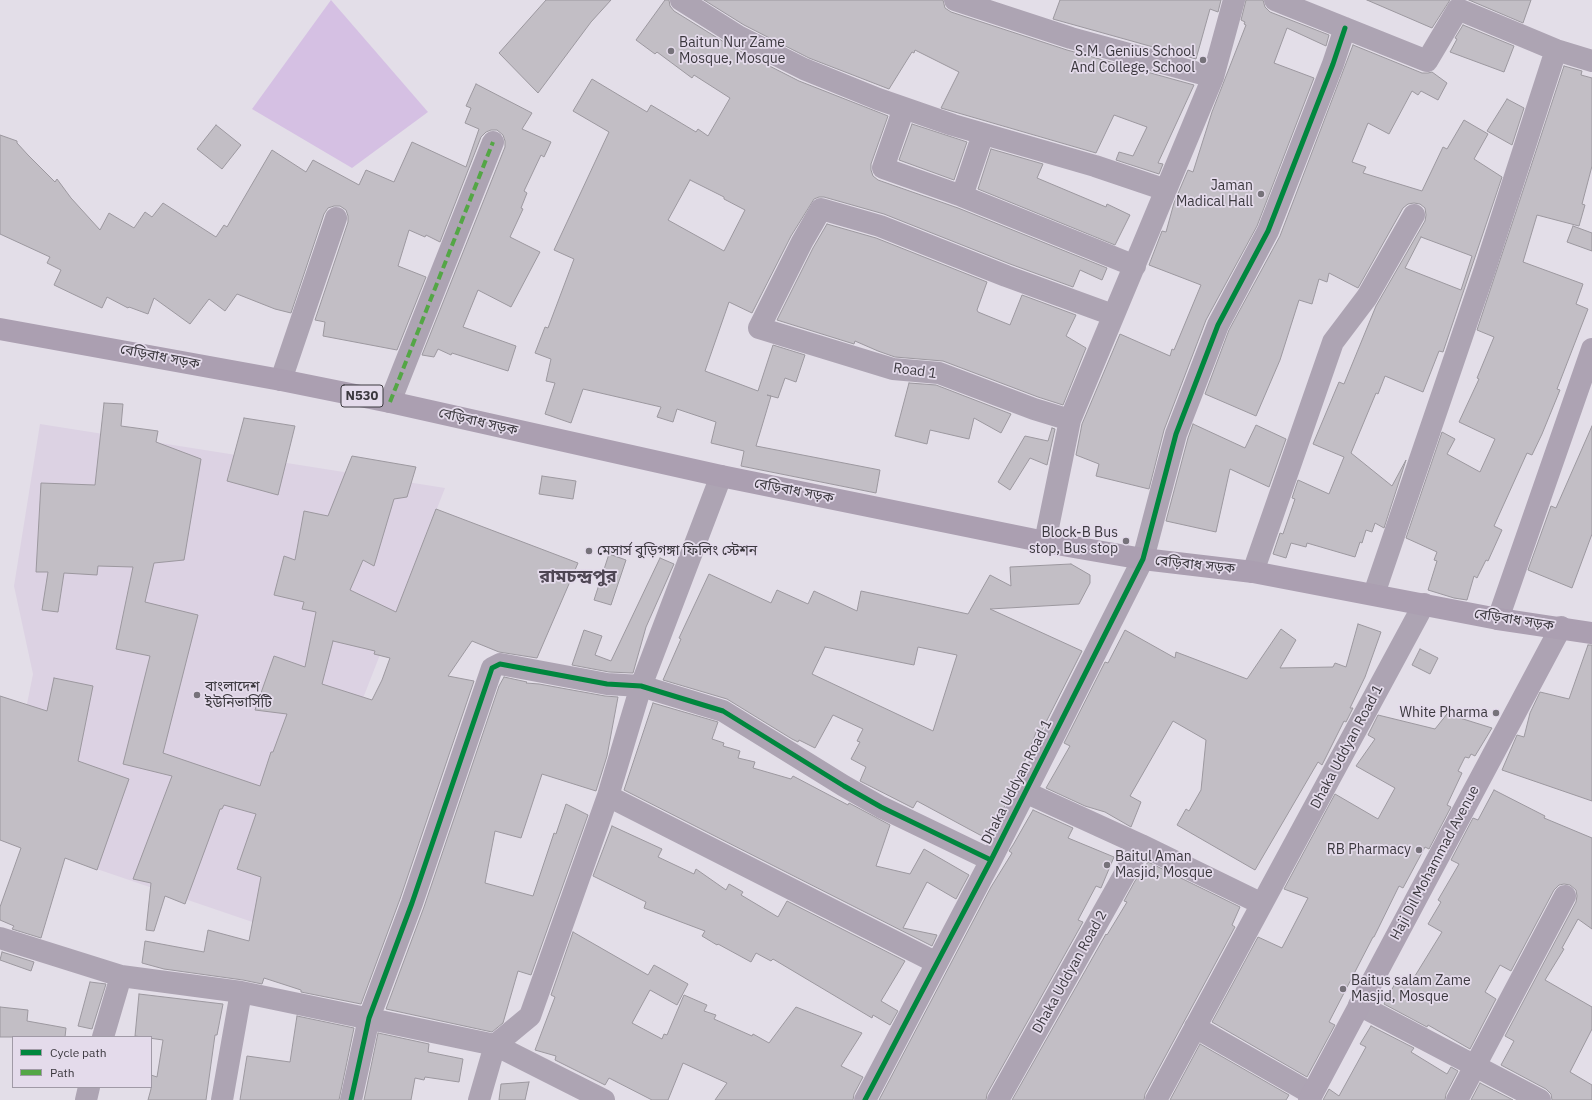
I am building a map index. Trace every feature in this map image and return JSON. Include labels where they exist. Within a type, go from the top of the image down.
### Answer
[{"type":"highway","name":"বেড়িবাধ সড়ক","points":[[0,329],[281,380],[390,402],[721,476],[1045,542],[1143,559],[1253,572],[1498,619],[1561,627],[1592,633]]},
{"type":"street","points":[[681,0],[738,36],[804,69],[878,100],[983,134],[1095,166],[1166,190]]},
{"type":"street","points":[[955,0],[1071,38],[1213,77]]},
{"type":"street","points":[[1045,542],[1070,420],[1213,77],[1234,0]]},
{"type":"street","points":[[1275,0],[1427,61],[1459,5],[1556,50],[1592,61]]},
{"type":"street","name":"Dhaka Uddyan Road 1","points":[[865,1100],[991,860],[1143,559],[1176,434],[1218,325],[1268,231],[1333,64],[1345,28]]},
{"type":"street","points":[[1374,594],[1485,269],[1556,50]]},
{"type":"street","points":[[904,108],[883,168],[962,196],[1135,266]]},
{"type":"street","points":[[962,196],[983,134]]},
{"type":"street","points":[[390,402],[493,142]]},
{"type":"street","name":"Road 1","points":[[1070,420],[1034,409],[939,373],[893,369],[759,328],[802,242],[821,209],[880,226],[1006,276],[1113,315]]},
{"type":"street","points":[[1253,572],[1334,342],[1367,297],[1414,215]]},
{"type":"street","points":[[281,380],[336,218]]},
{"type":"street","points":[[1498,619],[1592,349]]},
{"type":"street","points":[[479,1100],[495,1045],[530,1016],[608,796],[641,686],[721,476]]},
{"type":"street","name":"Dhaka Uddyan Road 1","points":[[1156,1100],[1424,604]]},
{"type":"street","name":"Haji Dil Mohammad Avenue","points":[[1311,1097],[1561,627]]},
{"type":"street","points":[[351,1100],[369,1018],[412,903],[492,668],[500,664],[607,684],[641,686],[723,711],[844,786],[881,807],[991,860]]},
{"type":"street","points":[[1025,792],[1141,845],[1262,904]]},
{"type":"street","points":[[608,796],[937,963]]},
{"type":"street","name":"Dhaka Uddyan Road 2","points":[[998,1100],[1141,845]]},
{"type":"street","points":[[1457,1100],[1565,896]]},
{"type":"street","points":[[0,938],[121,976],[241,992],[495,1045],[604,1100]]},
{"type":"street","points":[[103,1036],[121,976]]},
{"type":"street","points":[[222,1100],[241,992]]},
{"type":"street","points":[[1359,1005],[1540,1100]]},
{"type":"street","points":[[1195,1027],[1311,1097]]},
{"type":"street","points":[[86,1100],[89,1088]]},
{"type":"shaded area","points":[[331,0],[428,112],[352,168],[252,109]]},
{"type":"shaded area","name":"বাংলাদেশ ইউনিভার্সিটি","points":[[40,424],[445,488],[273,929],[0,836],[0,715],[23,724],[33,674],[14,586]]},
{"type":"building","points":[[546,0],[611,0],[591,22],[538,93],[499,53]]},
{"type":"building","points":[[665,0],[669,0],[670,6],[674,11],[732,47],[799,81],[888,116],[871,164],[873,176],[878,180],[958,208],[1107,268],[1102,280],[1080,270],[1073,287],[1010,264],[884,214],[824,197],[814,199],[791,236],[752,313],[729,302],[705,371],[758,391],[773,345],[805,355],[796,382],[785,378],[778,398],[771,396],[756,446],[880,470],[876,493],[741,466],[744,451],[711,443],[716,422],[677,409],[673,422],[657,417],[661,407],[583,389],[571,423],[545,414],[555,383],[546,381],[551,359],[535,353],[545,327],[548,328],[574,259],[554,250],[609,132],[573,111],[592,79],[647,112],[651,105],[696,132],[698,129],[708,136],[730,98],[694,75],[692,78],[657,52],[655,54],[636,40]],"holes":[[[690,180],[724,197],[724,199],[745,210],[724,251],[668,220]]]},
{"type":"building","points":[[704,0],[943,0],[945,8],[951,12],[1067,50],[1194,85],[1158,163],[1163,164],[1159,174],[1116,160],[1119,152],[1133,156],[1147,127],[1114,115],[1096,153],[941,108],[959,72],[915,50],[914,53],[912,52],[889,89],[809,58],[744,25]]},
{"type":"building","points":[[1060,0],[1221,0],[1218,12],[1210,9],[1196,59],[1053,19]]},
{"type":"building","points":[[1246,0],[1263,0],[1265,7],[1270,12],[1329,35],[1326,46],[1287,28],[1274,63],[1314,78],[1257,226],[1206,320],[1164,430],[1149,489],[1096,476],[1099,464],[1076,455],[1082,424],[1120,334],[1170,356],[1172,349],[1174,350],[1201,285],[1149,265],[1162,231],[1166,232],[1174,203],[1188,170],[1193,172],[1212,112],[1246,25],[1244,24],[1245,22],[1241,20]]},
{"type":"building","points":[[1367,0],[1450,0],[1432,28]]},
{"type":"building","points":[[1469,0],[1531,0],[1523,23]]},
{"type":"building","points":[[1463,25],[1514,46],[1504,72],[1450,52],[1457,39],[1455,38]]},
{"type":"building","points":[[1353,45],[1422,73],[1432,72],[1447,83],[1438,100],[1421,91],[1418,95],[1412,91],[1389,134],[1368,123],[1352,162],[1366,167],[1363,173],[1422,191],[1443,147],[1447,149],[1464,120],[1488,134],[1474,159],[1502,177],[1443,352],[1439,351],[1423,392],[1385,376],[1378,394],[1376,393],[1351,453],[1392,486],[1406,460],[1384,528],[1375,523],[1372,532],[1366,530],[1362,543],[1360,542],[1355,557],[1307,543],[1306,547],[1291,543],[1286,558],[1273,554],[1280,533],[1283,534],[1295,499],[1292,498],[1298,480],[1329,494],[1344,457],[1313,444],[1339,382],[1344,384],[1376,306],[1425,221],[1425,208],[1420,204],[1414,203],[1408,204],[1403,208],[1358,288],[1329,273],[1327,282],[1319,279],[1312,304],[1299,300],[1280,360],[1256,416],[1205,394],[1229,330],[1280,236]],"holes":[[[1421,237],[1472,256],[1461,290],[1405,268]]]},
{"type":"building","points":[[1564,66],[1582,71],[1581,75],[1592,78],[1592,166],[1582,204],[1585,205],[1579,226],[1537,215],[1523,262],[1583,284],[1576,304],[1588,309],[1557,389],[1560,390],[1542,434],[1532,455],[1527,453],[1494,526],[1502,530],[1488,561],[1486,560],[1477,578],[1474,576],[1467,600],[1454,598],[1428,590],[1437,561],[1434,560],[1437,552],[1406,538],[1442,432],[1455,439],[1447,454],[1480,472],[1495,439],[1459,422],[1479,379],[1477,378],[1494,337],[1477,330]]},
{"type":"building","points":[[476,84],[532,113],[522,129],[551,142],[544,157],[541,155],[524,191],[527,193],[521,208],[523,209],[510,237],[540,252],[511,307],[478,290],[463,327],[516,346],[508,371],[452,353],[451,355],[438,349],[434,357],[422,355],[505,147],[503,135],[497,130],[486,132],[481,137],[440,242],[426,235],[425,237],[409,230],[398,266],[426,277],[397,350],[323,336],[325,322],[315,320],[348,222],[346,210],[340,206],[328,208],[324,214],[291,313],[275,309],[237,294],[225,311],[209,299],[190,324],[154,298],[148,314],[129,307],[128,308],[107,297],[102,308],[54,285],[61,270],[47,263],[50,257],[0,234],[0,135],[17,141],[17,143],[28,155],[55,182],[57,179],[71,198],[100,230],[109,213],[134,228],[145,212],[152,217],[163,203],[216,237],[224,225],[227,227],[272,150],[306,172],[313,160],[359,185],[366,170],[394,182],[412,142],[466,167],[479,129],[465,123],[471,108],[466,106]]},
{"type":"building","points":[[1507,99],[1524,108],[1512,145],[1487,131]]},
{"type":"building","points":[[912,124],[967,142],[954,180],[899,160]]},
{"type":"building","points":[[216,125],[241,145],[222,169],[197,149]]},
{"type":"building","points":[[991,149],[1043,164],[1037,178],[1106,207],[1107,204],[1130,215],[1115,245],[978,189]]},
{"type":"building","points":[[827,224],[876,238],[987,282],[977,310],[978,312],[1010,325],[1022,295],[1076,315],[1066,336],[1086,348],[1063,405],[943,361],[895,357],[855,341],[854,344],[777,320],[813,248]]},
{"type":"building","points":[[1573,226],[1592,233],[1592,251],[1567,242]]},
{"type":"building","points":[[909,383],[936,385],[1011,414],[1001,433],[974,418],[969,439],[930,430],[927,444],[895,436]]},
{"type":"building","points":[[104,403],[123,404],[121,426],[158,431],[156,442],[201,459],[184,560],[154,563],[145,602],[198,615],[163,753],[260,786],[271,752],[273,752],[287,714],[255,710],[274,656],[305,667],[316,612],[302,609],[304,602],[274,595],[284,556],[295,560],[304,511],[328,516],[352,456],[416,467],[407,497],[394,499],[374,566],[363,560],[350,590],[396,612],[436,509],[578,563],[537,658],[499,652],[472,641],[448,676],[474,681],[400,899],[361,1004],[301,992],[301,990],[264,978],[262,984],[164,969],[142,963],[145,941],[204,952],[208,930],[249,941],[261,877],[237,869],[256,814],[224,805],[222,809],[220,809],[185,904],[165,896],[154,931],[146,930],[151,883],[133,879],[172,776],[123,764],[150,656],[116,649],[133,567],[98,566],[97,575],[64,573],[58,612],[42,610],[48,572],[36,572],[41,483],[95,485]],"holes":[[[333,641],[375,651],[374,654],[390,658],[382,680],[372,700],[322,684]]]},
{"type":"building","points":[[244,418],[295,426],[278,495],[227,481]]},
{"type":"building","points":[[1193,424],[1245,448],[1256,425],[1286,439],[1269,487],[1230,469],[1216,532],[1166,521]]},
{"type":"building","points":[[1592,426],[1592,534],[1572,588],[1528,570],[1551,506],[1556,508]]},
{"type":"building","points":[[1052,428],[1055,429],[1047,465],[1030,458],[1010,490],[998,482],[1025,436],[1048,441]]},
{"type":"building","points":[[542,476],[576,481],[573,499],[539,494]]},
{"type":"building","points":[[609,554],[626,560],[611,605],[594,600]]},
{"type":"building","points":[[660,558],[674,564],[646,627],[633,673],[609,672],[572,665],[584,630],[602,636],[595,655],[611,661]]},
{"type":"building","points":[[1071,564],[1090,575],[1090,583],[1079,604],[990,609],[1082,651],[1041,732],[1037,730],[1015,786],[989,837],[980,835],[917,801],[913,808],[860,781],[866,767],[851,759],[860,742],[857,741],[863,729],[833,715],[815,748],[799,740],[798,742],[792,739],[727,699],[663,680],[681,639],[679,638],[709,574],[771,603],[777,590],[808,604],[814,591],[857,611],[861,591],[968,614],[990,575],[1011,586],[1010,567]],"holes":[[[825,647],[914,665],[918,647],[957,655],[933,731],[812,674]]]},
{"type":"building","points":[[1358,624],[1381,632],[1365,677],[1350,708],[1353,708],[1346,722],[1344,721],[1322,765],[1318,762],[1255,870],[1177,825],[1186,809],[1189,811],[1201,790],[1206,740],[1173,721],[1130,796],[1141,802],[1131,827],[1105,812],[1085,806],[1046,788],[1070,746],[1064,743],[1105,662],[1108,663],[1125,630],[1175,658],[1176,652],[1247,679],[1281,629],[1296,640],[1280,668],[1333,667],[1335,663],[1346,667]]},
{"type":"building","points":[[1588,645],[1592,645],[1592,801],[1502,770],[1517,735],[1524,737],[1530,713],[1540,692],[1569,699]]},
{"type":"building","points":[[1420,649],[1438,658],[1430,674],[1412,665]]},
{"type":"building","points":[[504,677],[527,682],[526,683],[618,697],[607,756],[596,791],[542,774],[521,838],[495,831],[485,883],[533,896],[554,833],[556,834],[566,804],[588,815],[531,975],[518,971],[503,1023],[492,1032],[386,1009],[424,907],[499,686]]},
{"type":"building","points":[[54,678],[93,686],[78,761],[129,779],[97,870],[65,858],[41,938],[12,929],[14,926],[0,920],[0,907],[21,848],[0,840],[0,696],[47,711]]},
{"type":"building","points":[[653,703],[718,722],[712,739],[724,743],[723,746],[740,751],[738,758],[755,762],[753,768],[791,779],[793,776],[890,825],[876,866],[910,874],[924,849],[969,875],[956,899],[927,882],[903,928],[937,935],[932,946],[624,790]]},
{"type":"building","points":[[1447,714],[1492,728],[1475,756],[1471,754],[1469,758],[1465,757],[1458,771],[1462,773],[1447,805],[1451,807],[1429,849],[1425,847],[1403,888],[1399,886],[1329,1022],[1335,1025],[1307,1077],[1212,1022],[1258,937],[1282,948],[1308,898],[1284,889],[1335,794],[1378,819],[1395,788],[1356,766],[1375,739],[1368,735],[1378,715],[1435,729]]},
{"type":"building","points":[[1494,790],[1545,816],[1544,818],[1592,838],[1592,929],[1578,919],[1562,948],[1564,949],[1545,980],[1592,1007],[1592,1029],[1570,1072],[1592,1085],[1592,1100],[1552,1100],[1551,1094],[1546,1089],[1501,1065],[1514,1041],[1505,1036],[1576,902],[1576,890],[1570,885],[1559,885],[1554,890],[1511,971],[1500,965],[1485,992],[1496,999],[1470,1049],[1428,1025],[1427,1027],[1384,1004],[1398,978],[1410,984],[1442,932],[1428,924],[1441,902],[1438,900],[1459,864],[1451,860],[1473,818],[1478,820]]},
{"type":"building","points":[[1033,810],[1073,828],[1068,838],[1114,857],[1101,888],[1096,886],[1078,920],[1083,922],[987,1094],[986,1100],[879,1100],[991,887],[1012,853],[1009,851]]},
{"type":"building","points":[[612,826],[662,849],[658,857],[694,874],[696,869],[726,890],[729,884],[743,892],[741,895],[778,917],[787,901],[905,961],[881,1001],[898,1011],[890,1025],[873,1015],[872,1018],[773,959],[771,961],[756,953],[751,962],[702,936],[705,931],[644,908],[646,902],[593,876]]},
{"type":"building","points":[[1148,862],[1240,907],[1232,925],[1235,927],[1145,1094],[1144,1100],[1012,1100],[1106,934],[1107,935],[1127,902],[1124,901],[1135,881]]},
{"type":"building","points":[[573,932],[648,975],[654,965],[688,984],[677,1005],[650,990],[632,1023],[662,1039],[664,1034],[667,1035],[684,995],[707,1005],[704,1011],[716,1015],[714,1019],[752,1036],[753,1034],[769,1043],[796,1007],[862,1033],[841,1066],[863,1077],[854,1094],[853,1100],[715,1100],[727,1083],[683,1063],[668,1100],[652,1100],[609,1078],[605,1085],[555,1060],[556,1056],[535,1050],[555,997],[551,995]]},
{"type":"building","points":[[2,952],[34,962],[31,971],[0,960]]},
{"type":"building","points":[[90,982],[106,984],[92,1029],[78,1026]]},
{"type":"building","points":[[139,994],[223,1004],[217,1035],[215,1035],[206,1100],[148,1100],[152,1088],[152,1075],[157,1077],[163,1040],[152,1038],[152,1036],[135,1036]]},
{"type":"building","points":[[0,1007],[28,1010],[27,1021],[66,1028],[65,1036],[0,1037]]},
{"type":"building","points":[[297,1016],[354,1028],[339,1100],[240,1100],[247,1056],[290,1062]]},
{"type":"building","points":[[1371,1026],[1414,1048],[1411,1052],[1447,1074],[1451,1067],[1458,1071],[1446,1094],[1445,1100],[1323,1100],[1329,1089],[1339,1096],[1366,1047],[1360,1044]]},
{"type":"building","points":[[378,1033],[429,1044],[428,1052],[463,1059],[459,1082],[425,1077],[424,1080],[415,1078],[411,1100],[364,1100]]},
{"type":"building","points":[[1200,1044],[1289,1095],[1286,1100],[1170,1100]]},
{"type":"building","points":[[529,1082],[525,1100],[499,1100],[501,1084]]},
{"type":"building","points":[[1480,1083],[1513,1100],[1471,1100]]},
{"type":"marked path","points":[[390,402],[493,142]]},
{"type":"cycle path","points":[[865,1100],[991,860],[1143,559],[1176,434],[1218,325],[1268,231],[1333,64],[1345,28]]},
{"type":"cycle path","points":[[351,1100],[369,1018],[412,903],[492,668],[500,664],[607,684],[641,686],[723,711],[844,786],[881,807],[991,860]]},
{"type":"place","name":"Baitun Nur Zame Mosque, Mosque","points":[[671,51]]},
{"type":"place","name":"S.M. Genius School And College, School","points":[[1203,60]]},
{"type":"place","name":"Jaman Madical Hall","points":[[1261,194]]},
{"type":"place","name":"Block-B Bus stop, Bus stop","points":[[1126,541]]},
{"type":"place","name":"মেসার্স বুড়িগঙ্গা ফিলিং স্টেশন","points":[[589,551]]},
{"type":"place","name":"বাংলাদেশ ইউনিভার্সিটি","points":[[197,695]]},
{"type":"place","name":"White Pharma","points":[[1496,713]]},
{"type":"place","name":"RB Pharmacy","points":[[1419,850]]},
{"type":"place","name":"Baitul Aman Masjid, Mosque","points":[[1107,865]]},
{"type":"place","name":"Baitus salam Zame Masjid, Mosque","points":[[1343,989]]},
{"type":"district","name":"রামচন্দ্রপুর","points":[[578,577]]}]
